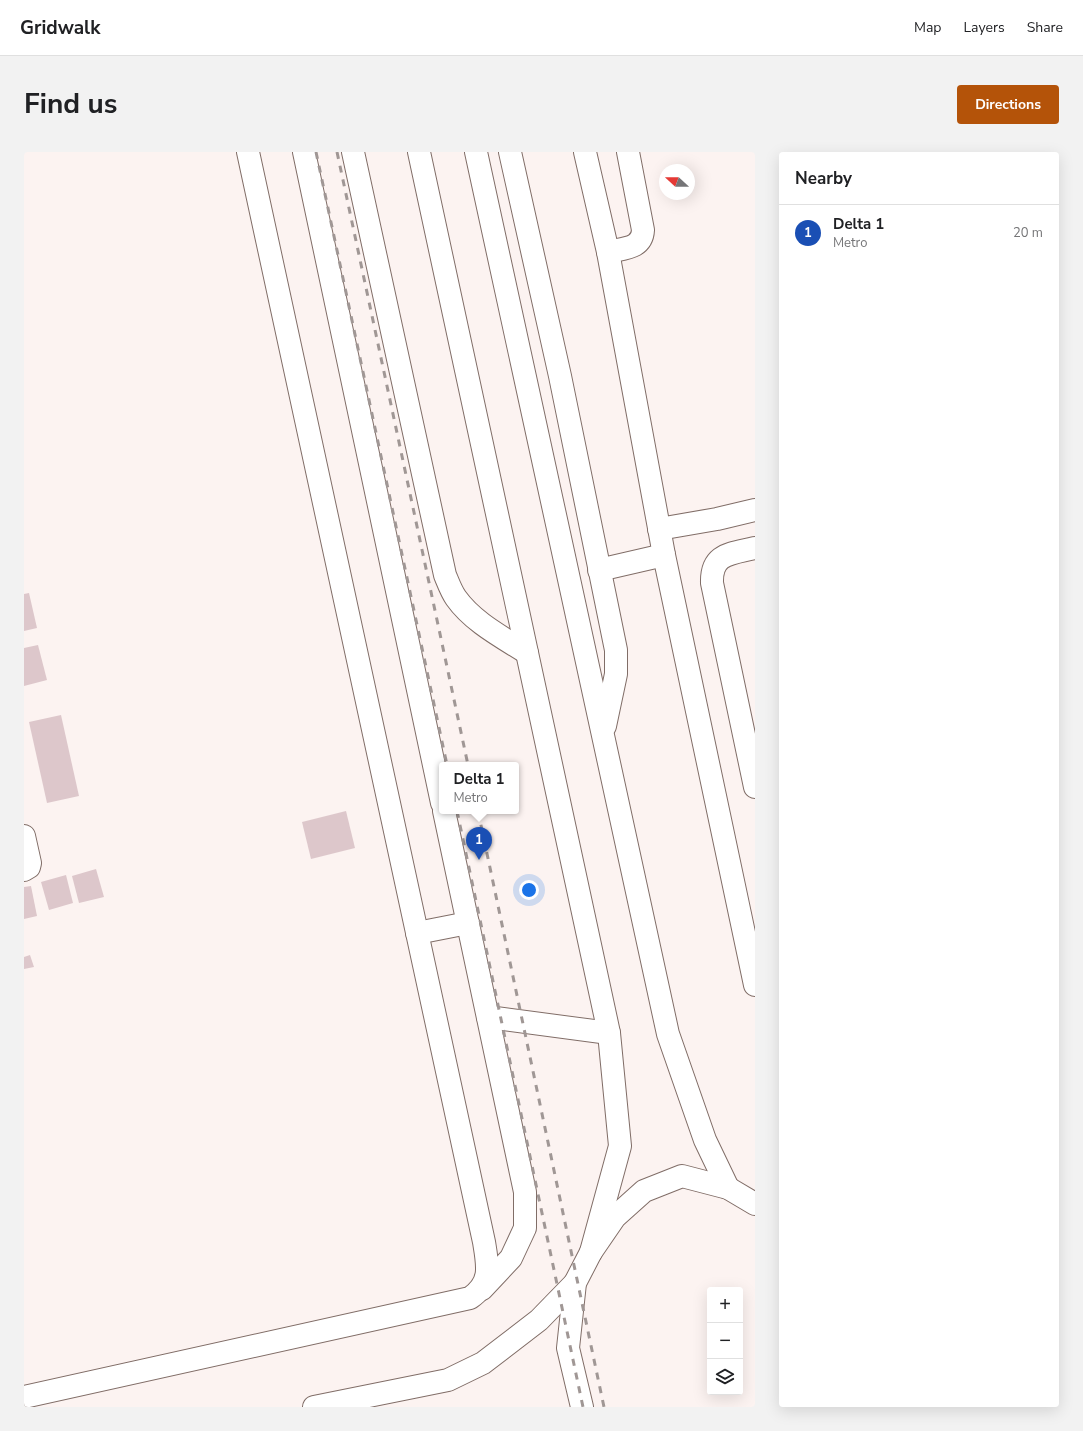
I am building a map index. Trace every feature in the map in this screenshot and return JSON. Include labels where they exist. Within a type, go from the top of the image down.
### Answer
[{"type":"street","points":[[248,152],[487,1256],[488,1263],[486,1278],[480,1291]]},
{"type":"street","points":[[304,152],[439,789]]},
{"type":"street","points":[[353,152],[445,575],[456,597],[468,612],[489,629],[527,653]]},
{"type":"street","points":[[419,152],[609,1033],[620,1146],[590,1252]]},
{"type":"street","points":[[476,152],[668,1034],[704,1140],[728,1188]]},
{"type":"street","points":[[510,152],[560,376],[616,650],[616,674],[603,734]]},
{"type":"street","points":[[585,152],[608,252],[664,555],[748,920],[755,985]]},
{"type":"street","points":[[608,252],[637,245],[643,235],[628,152]]},
{"type":"street","points":[[660,529],[717,519],[755,510]]},
{"type":"street","points":[[755,548],[726,555],[717,561],[712,572],[712,583],[755,787]]},
{"type":"street","points":[[599,570],[664,555]]},
{"type":"street","points":[[24,1397],[470,1298],[480,1291],[512,1258],[525,1228],[525,1192],[445,814]]},
{"type":"street","points":[[24,836],[30,863],[29,867],[24,870]]},
{"type":"street","points":[[417,933],[468,923]]},
{"type":"street","points":[[488,1017],[609,1033]]},
{"type":"street","points":[[314,1407],[448,1380],[483,1363],[539,1320],[574,1283],[590,1252],[615,1217],[644,1191],[682,1176],[728,1188],[755,1204]]},
{"type":"street","points":[[574,1283],[568,1348],[582,1407]]},
{"type":"building","points":[[29,593],[37,628],[24,631],[24,594]]},
{"type":"building","points":[[38,645],[47,680],[24,686],[24,648]]},
{"type":"building","points":[[61,715],[79,796],[47,803],[29,722]]},
{"type":"building","points":[[346,811],[355,848],[311,859],[302,822]]},
{"type":"building","points":[[96,869],[104,897],[79,903],[72,876]]},
{"type":"building","points":[[66,875],[73,903],[49,910],[41,882]]},
{"type":"building","points":[[31,886],[37,916],[24,919],[24,887]]},
{"type":"building","points":[[30,955],[34,967],[24,969],[24,957]]},
{"type":"railway","points":[[316,152],[446,762]]},
{"type":"railway","points":[[337,152],[467,762]]},
{"type":"railway","points":[[458,814],[583,1407]]},
{"type":"railway","points":[[479,814],[604,1407]]},
{"type":"place","name":"Delta 1","points":[[479,860]]}]
